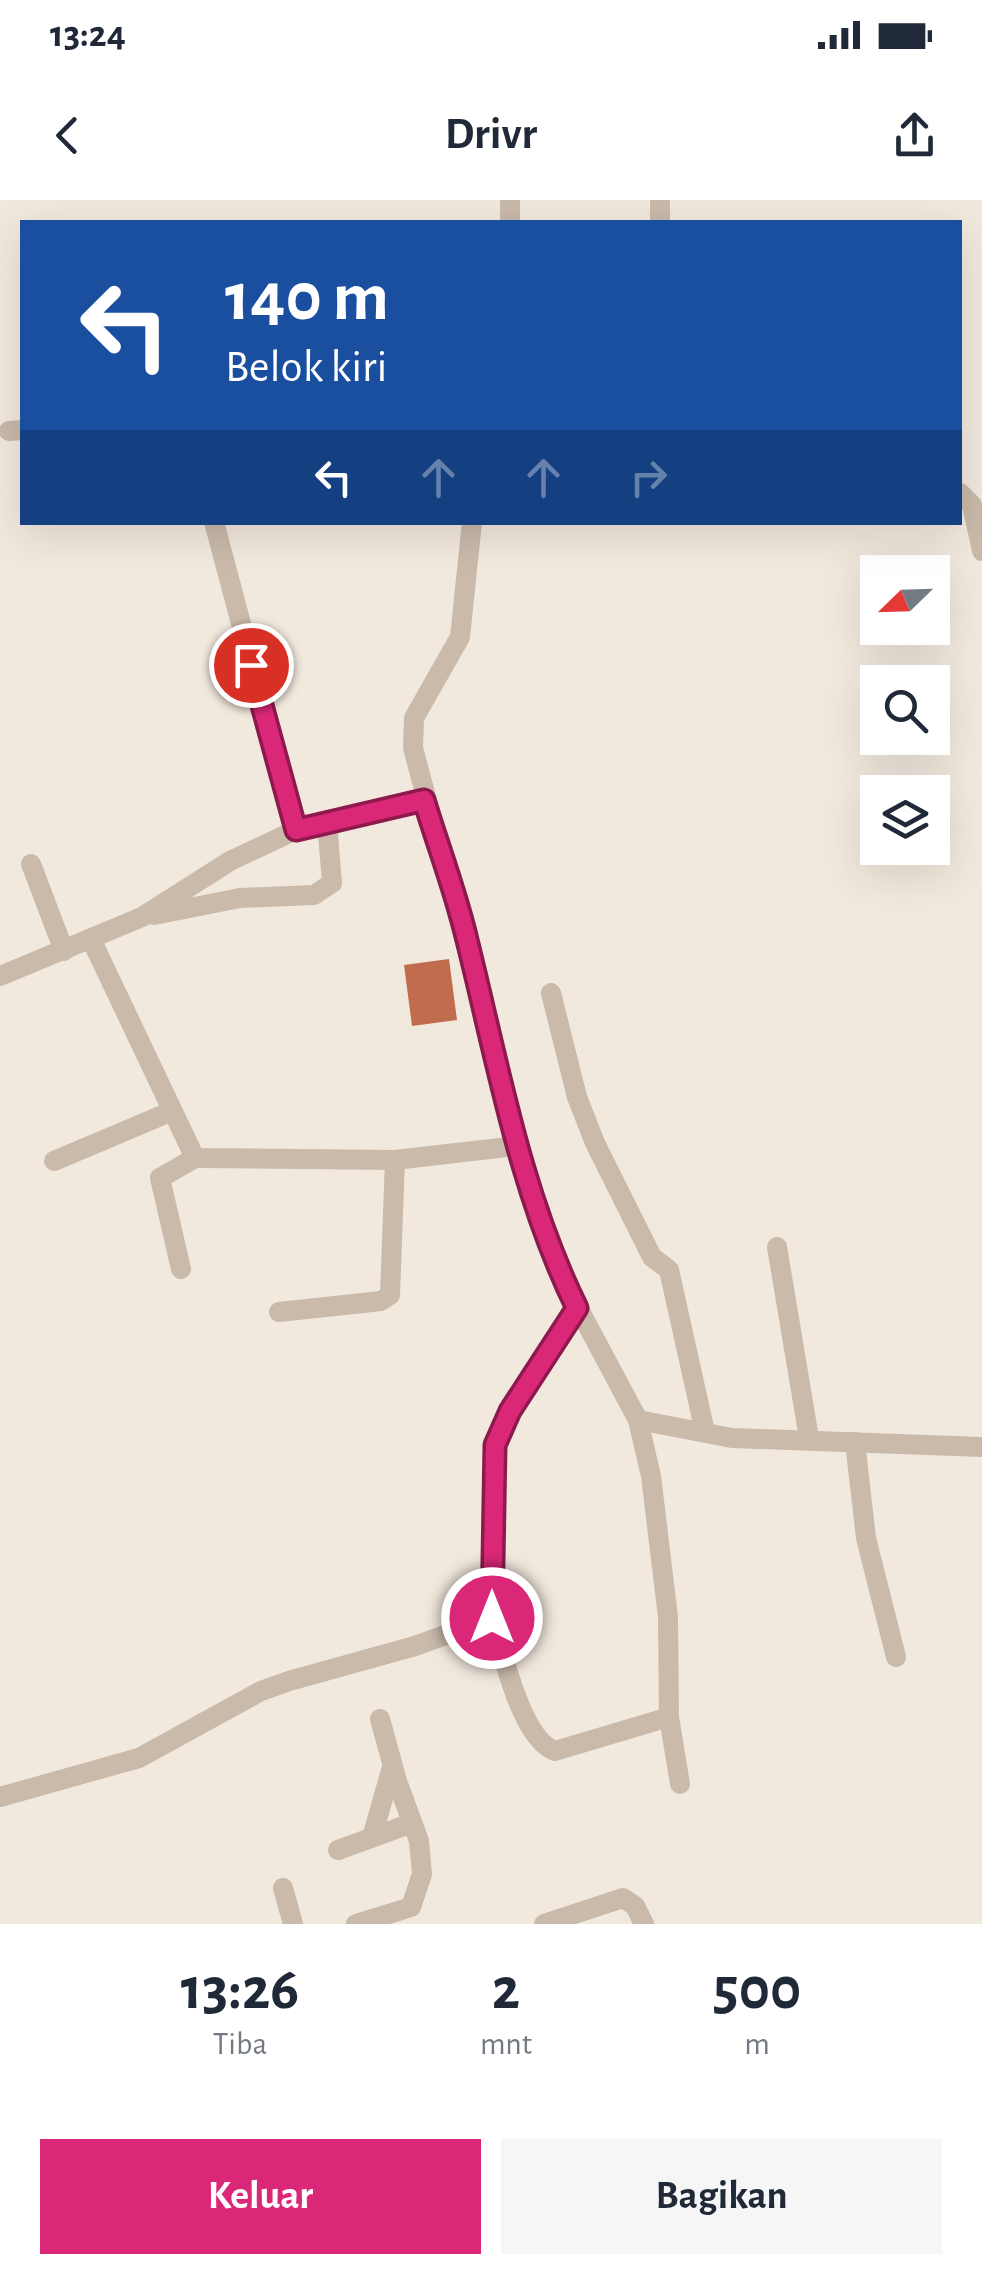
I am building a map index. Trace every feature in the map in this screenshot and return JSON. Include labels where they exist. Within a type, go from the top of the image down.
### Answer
[{"type":"street","points":[[962,496],[972,505],[982,551]]},
{"type":"street","points":[[215,525],[296,830]]},
{"type":"street","points":[[472,525],[460,637],[411,728],[424,800],[467,938],[517,1146],[558,1270],[638,1420],[651,1476],[668,1618],[668,1718],[680,1784]]},
{"type":"street","points":[[0,976],[142,918],[230,861],[296,830],[424,800]]},
{"type":"street","points":[[142,918],[240,898],[314,895],[327,890],[332,883],[328,820]]},
{"type":"street","points":[[31,864],[64,950]]},
{"type":"street","points":[[91,939],[195,1158]]},
{"type":"street","points":[[551,993],[577,1097],[595,1142],[652,1257],[670,1270],[705,1432]]},
{"type":"street","points":[[54,1160],[170,1112]]},
{"type":"street","points":[[181,1269],[160,1178],[195,1158],[395,1160],[517,1146]]},
{"type":"street","points":[[279,1312],[381,1301],[390,1295],[395,1160]]},
{"type":"street","points":[[777,1247],[808,1438]]},
{"type":"street","points":[[577,1308],[510,1411],[495,1445],[492,1618],[530,1730],[542,1747],[555,1751],[668,1718]]},
{"type":"street","points":[[638,1420],[732,1438],[982,1447]]},
{"type":"street","points":[[855,1442],[866,1538],[896,1656]]},
{"type":"street","points":[[0,1798],[139,1758],[289,1681],[414,1646],[492,1618]]},
{"type":"street","points":[[356,1924],[411,1907],[422,1862],[380,1719]]},
{"type":"street","points":[[372,1838],[392,1766]]},
{"type":"street","points":[[338,1850],[412,1823]]},
{"type":"street","points":[[283,1888],[293,1924]]},
{"type":"street","points":[[544,1924],[622,1898],[636,1906],[644,1924]]},
{"type":"building","points":[[449,959],[457,1020],[412,1026],[404,965]]},
{"type":"route","points":[[251,665],[296,830],[338,817],[424,800],[467,938],[517,1146],[558,1270],[577,1308],[510,1411],[495,1445],[491,1481],[492,1618]]}]
